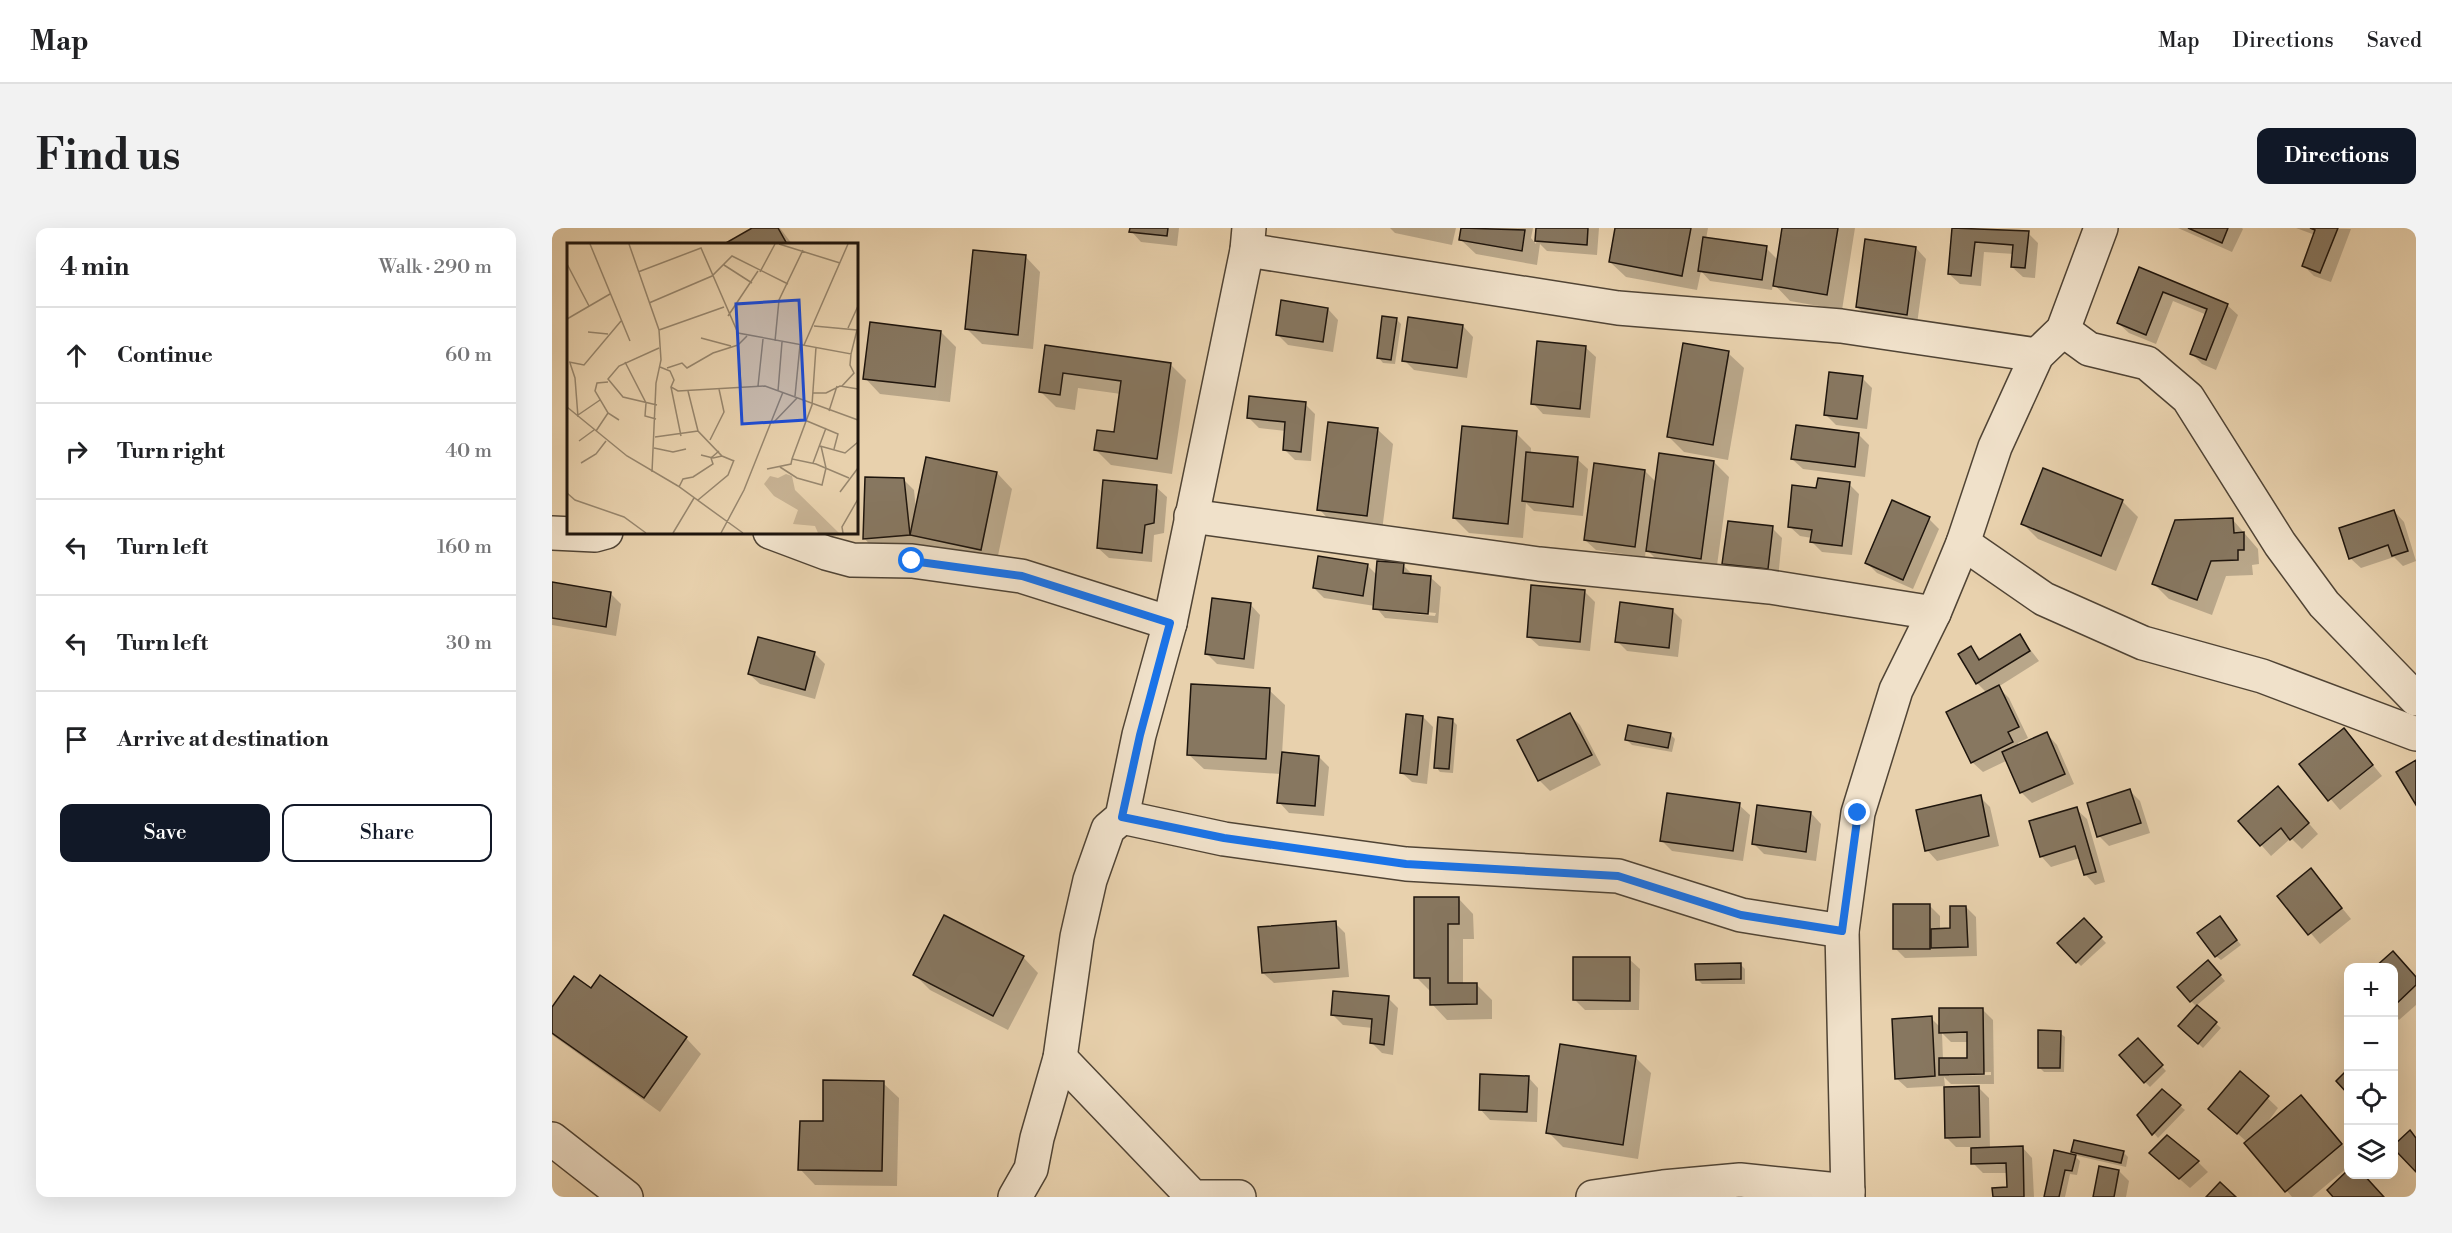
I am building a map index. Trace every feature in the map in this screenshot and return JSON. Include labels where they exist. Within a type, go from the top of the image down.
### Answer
[{"type":"street","points":[[1593,1197],[1663,1187],[1740,1180],[1848,1194],[1842,931],[1858,813],[1896,690],[1934,613],[1963,543],[1995,447],[2037,355],[2063,330],[2101,228]]},
{"type":"street","points":[[1015,1197],[1031,1169],[1037,1138],[1060,1058],[1077,937],[1090,880],[1108,830],[1122,817],[1140,735],[1170,623],[1248,239],[1618,308],[1841,326],[2037,355]]},
{"type":"street","points":[[2063,330],[2089,349],[2147,363],[2188,398],[2280,544],[2324,604],[2416,699]]},
{"type":"street","points":[[1191,516],[1539,564],[1770,588],[1934,613]]},
{"type":"street","points":[[552,533],[567,534]]},
{"type":"street","points":[[574,534],[599,534]]},
{"type":"street","points":[[775,534],[852,560],[912,561],[1022,576],[1170,623]]},
{"type":"street","points":[[1963,543],[2044,599],[2143,643],[2262,676],[2416,734]]},
{"type":"street","points":[[1122,817],[1224,838],[1406,864],[1618,876],[1741,915],[1842,931]]},
{"type":"street","points":[[1060,1058],[1193,1197],[1239,1197]]},
{"type":"street","points":[[552,1139],[626,1197]]},
{"type":"building","points":[[752,228],[778,228],[786,243],[726,243]]},
{"type":"building","points":[[1130,228],[1168,228],[1167,236],[1129,232]]},
{"type":"building","points":[[1461,228],[1525,230],[1522,251],[1459,240]]},
{"type":"building","points":[[1536,228],[1588,228],[1587,245],[1535,241]]},
{"type":"building","points":[[1615,228],[1691,228],[1682,276],[1609,262]]},
{"type":"building","points":[[1782,228],[1838,228],[1827,295],[1773,286]]},
{"type":"building","points":[[1952,228],[2029,231],[2025,268],[2011,267],[2013,245],[1975,242],[1971,276],[1948,274]]},
{"type":"building","points":[[2188,228],[2228,228],[2222,243]]},
{"type":"building","points":[[2310,228],[2338,228],[2320,273],[2302,266],[2315,230]]},
{"type":"building","points":[[1703,237],[1767,246],[1762,280],[1698,271]]},
{"type":"building","points":[[1865,239],[1916,247],[1907,315],[1856,307]]},
{"type":"building","points":[[973,250],[1026,255],[1018,335],[965,329]]},
{"type":"building","points":[[2139,267],[2228,304],[2206,360],[2190,354],[2207,309],[2163,292],[2146,335],[2117,323]]},
{"type":"building","points":[[1281,300],[1328,308],[1323,342],[1276,335]]},
{"type":"building","points":[[1382,316],[1397,318],[1391,360],[1377,358]]},
{"type":"building","points":[[1408,317],[1463,325],[1457,368],[1402,361]]},
{"type":"building","points":[[870,322],[941,331],[935,387],[863,379]]},
{"type":"building","points":[[1537,341],[1586,346],[1580,409],[1531,404]]},
{"type":"building","points":[[1683,343],[1729,351],[1713,445],[1667,437]]},
{"type":"building","points":[[1045,345],[1171,363],[1157,459],[1094,450],[1097,430],[1114,432],[1121,381],[1063,373],[1060,395],[1039,392]]},
{"type":"building","points":[[1829,372],[1863,376],[1857,419],[1824,415]]},
{"type":"building","points":[[1249,396],[1306,402],[1301,452],[1283,450],[1285,422],[1247,418]]},
{"type":"building","points":[[1328,422],[1378,428],[1367,516],[1317,510]]},
{"type":"building","points":[[1796,425],[1859,433],[1855,467],[1791,459]]},
{"type":"building","points":[[1462,426],[1517,431],[1508,524],[1453,518]]},
{"type":"building","points":[[1526,452],[1578,457],[1573,507],[1522,501]]},
{"type":"building","points":[[1659,453],[1714,461],[1701,559],[1646,551]]},
{"type":"building","points":[[926,457],[997,472],[981,550],[910,535]]},
{"type":"building","points":[[1594,463],[1645,470],[1635,547],[1584,540]]},
{"type":"building","points":[[2043,468],[2123,500],[2101,556],[2021,524]]},
{"type":"building","points":[[865,477],[904,478],[910,535],[863,539]]},
{"type":"building","points":[[1818,478],[1850,482],[1842,546],[1810,542],[1812,530],[1788,527],[1792,485],[1816,488]]},
{"type":"building","points":[[1103,480],[1157,485],[1154,523],[1145,525],[1142,553],[1097,548]]},
{"type":"building","points":[[1892,500],[1930,517],[1903,580],[1865,563]]},
{"type":"building","points":[[2394,510],[2408,551],[2392,556],[2388,545],[2349,559],[2339,528]]},
{"type":"building","points":[[2233,518],[2234,533],[2244,532],[2244,550],[2238,550],[2238,560],[2211,561],[2197,600],[2152,584],[2175,520]]},
{"type":"building","points":[[1728,521],[1773,526],[1768,569],[1722,564]]},
{"type":"building","points":[[1318,556],[1368,564],[1363,596],[1313,588]]},
{"type":"building","points":[[1377,561],[1404,563],[1403,573],[1431,576],[1428,614],[1373,609]]},
{"type":"building","points":[[552,582],[611,592],[606,627],[552,618]]},
{"type":"building","points":[[1531,585],[1585,590],[1580,642],[1527,637]]},
{"type":"building","points":[[1212,598],[1251,603],[1244,659],[1205,654]]},
{"type":"building","points":[[1620,602],[1673,609],[1669,648],[1615,642]]},
{"type":"building","points":[[2020,634],[2030,651],[1976,684],[1958,654],[1971,646],[1979,660]]},
{"type":"building","points":[[758,637],[815,652],[805,690],[748,674]]},
{"type":"building","points":[[1191,684],[1270,688],[1266,759],[1187,755]]},
{"type":"building","points":[[1999,685],[2019,727],[2008,732],[2013,742],[1971,763],[1946,712]]},
{"type":"building","points":[[1570,713],[1592,755],[1538,781],[1517,740]]},
{"type":"building","points":[[1406,714],[1423,716],[1417,775],[1400,773]]},
{"type":"building","points":[[1438,717],[1453,719],[1449,769],[1434,768]]},
{"type":"building","points":[[1628,725],[1671,733],[1668,748],[1625,740]]},
{"type":"building","points":[[2344,728],[2373,765],[2328,801],[2299,764]]},
{"type":"building","points":[[2047,732],[2065,774],[2020,793],[2002,752]]},
{"type":"building","points":[[1282,752],[1319,756],[1315,806],[1277,803]]},
{"type":"building","points":[[2416,760],[2416,805],[2396,772]]},
{"type":"building","points":[[2278,786],[2309,823],[2290,840],[2281,828],[2260,846],[2238,821]]},
{"type":"building","points":[[2130,789],[2141,823],[2097,837],[2087,803]]},
{"type":"building","points":[[1667,793],[1740,803],[1733,851],[1660,841]]},
{"type":"building","points":[[1981,795],[1989,836],[1925,851],[1916,810]]},
{"type":"building","points":[[1757,805],[1811,812],[1806,852],[1752,844]]},
{"type":"building","points":[[2077,807],[2096,872],[2084,875],[2075,846],[2040,857],[2029,821]]},
{"type":"building","points":[[2311,868],[2342,908],[2308,935],[2277,896]]},
{"type":"building","points":[[1414,897],[1459,897],[1459,924],[1448,924],[1448,983],[1477,983],[1477,1004],[1430,1005],[1430,978],[1414,978]]},
{"type":"building","points":[[1893,904],[1930,904],[1930,949],[1893,949]]},
{"type":"building","points":[[1950,906],[1966,906],[1968,947],[1931,948],[1931,929],[1950,928]]},
{"type":"building","points":[[944,915],[1024,956],[993,1016],[913,975]]},
{"type":"building","points":[[2220,916],[2237,940],[2215,957],[2197,933]]},
{"type":"building","points":[[2084,918],[2102,937],[2076,963],[2057,943]]},
{"type":"building","points":[[1336,921],[1339,968],[1262,973],[1258,927]]},
{"type":"building","points":[[2393,951],[2416,977],[2416,985],[2398,1002],[2398,963],[2380,963]]},
{"type":"building","points":[[1573,957],[1630,957],[1630,1001],[1573,1000]]},
{"type":"building","points":[[2208,960],[2221,975],[2190,1002],[2177,987]]},
{"type":"building","points":[[1741,963],[1741,979],[1696,980],[1695,964]]},
{"type":"building","points":[[600,975],[687,1037],[644,1098],[552,1033],[552,1007],[574,976],[591,988]]},
{"type":"building","points":[[1333,991],[1389,996],[1384,1045],[1370,1043],[1372,1019],[1331,1015]]},
{"type":"building","points":[[2197,1005],[2217,1022],[2198,1044],[2178,1026]]},
{"type":"building","points":[[1939,1008],[1983,1008],[1984,1074],[1939,1075],[1939,1058],[1967,1058],[1967,1032],[1939,1033]]},
{"type":"building","points":[[1932,1016],[1935,1076],[1895,1079],[1892,1019]]},
{"type":"building","points":[[2038,1030],[2061,1031],[2060,1068],[2038,1068]]},
{"type":"building","points":[[2138,1038],[2163,1065],[2144,1083],[2119,1055]]},
{"type":"building","points":[[1560,1044],[1636,1056],[1623,1145],[1546,1133]]},
{"type":"building","points":[[2240,1071],[2269,1096],[2237,1134],[2208,1109]]},
{"type":"building","points":[[2344,1073],[2344,1090],[2336,1081]]},
{"type":"building","points":[[1480,1074],[1529,1076],[1527,1112],[1479,1110]]},
{"type":"building","points":[[823,1080],[884,1081],[882,1171],[798,1170],[800,1121],[823,1121]]},
{"type":"building","points":[[1979,1086],[1980,1137],[1945,1138],[1944,1087]]},
{"type":"building","points":[[2162,1089],[2181,1105],[2152,1135],[2137,1115]]},
{"type":"building","points":[[2301,1095],[2342,1144],[2285,1192],[2244,1143]]},
{"type":"building","points":[[2410,1130],[2416,1138],[2416,1172],[2398,1153],[2398,1141]]},
{"type":"building","points":[[2167,1135],[2199,1161],[2179,1179],[2149,1153]]},
{"type":"building","points":[[2074,1140],[2124,1151],[2121,1163],[2071,1152]]},
{"type":"building","points":[[2023,1146],[2024,1197],[1993,1197],[1992,1188],[2007,1187],[2006,1163],[1971,1164],[1971,1148]]},
{"type":"building","points":[[2054,1150],[2076,1155],[2072,1171],[2065,1170],[2059,1197],[2044,1197]]},
{"type":"building","points":[[2099,1166],[2119,1170],[2114,1197],[2093,1197]]},
{"type":"building","points":[[2344,1174],[2344,1179],[2368,1179],[2384,1197],[2333,1197],[2327,1190]]},
{"type":"building","points":[[2220,1182],[2236,1197],[2206,1197]]},
{"type":"route","points":[[912,561],[1022,576],[1170,623],[1140,735],[1122,817],[1224,838],[1406,864],[1618,876],[1741,915],[1842,931],[1858,813]]}]
